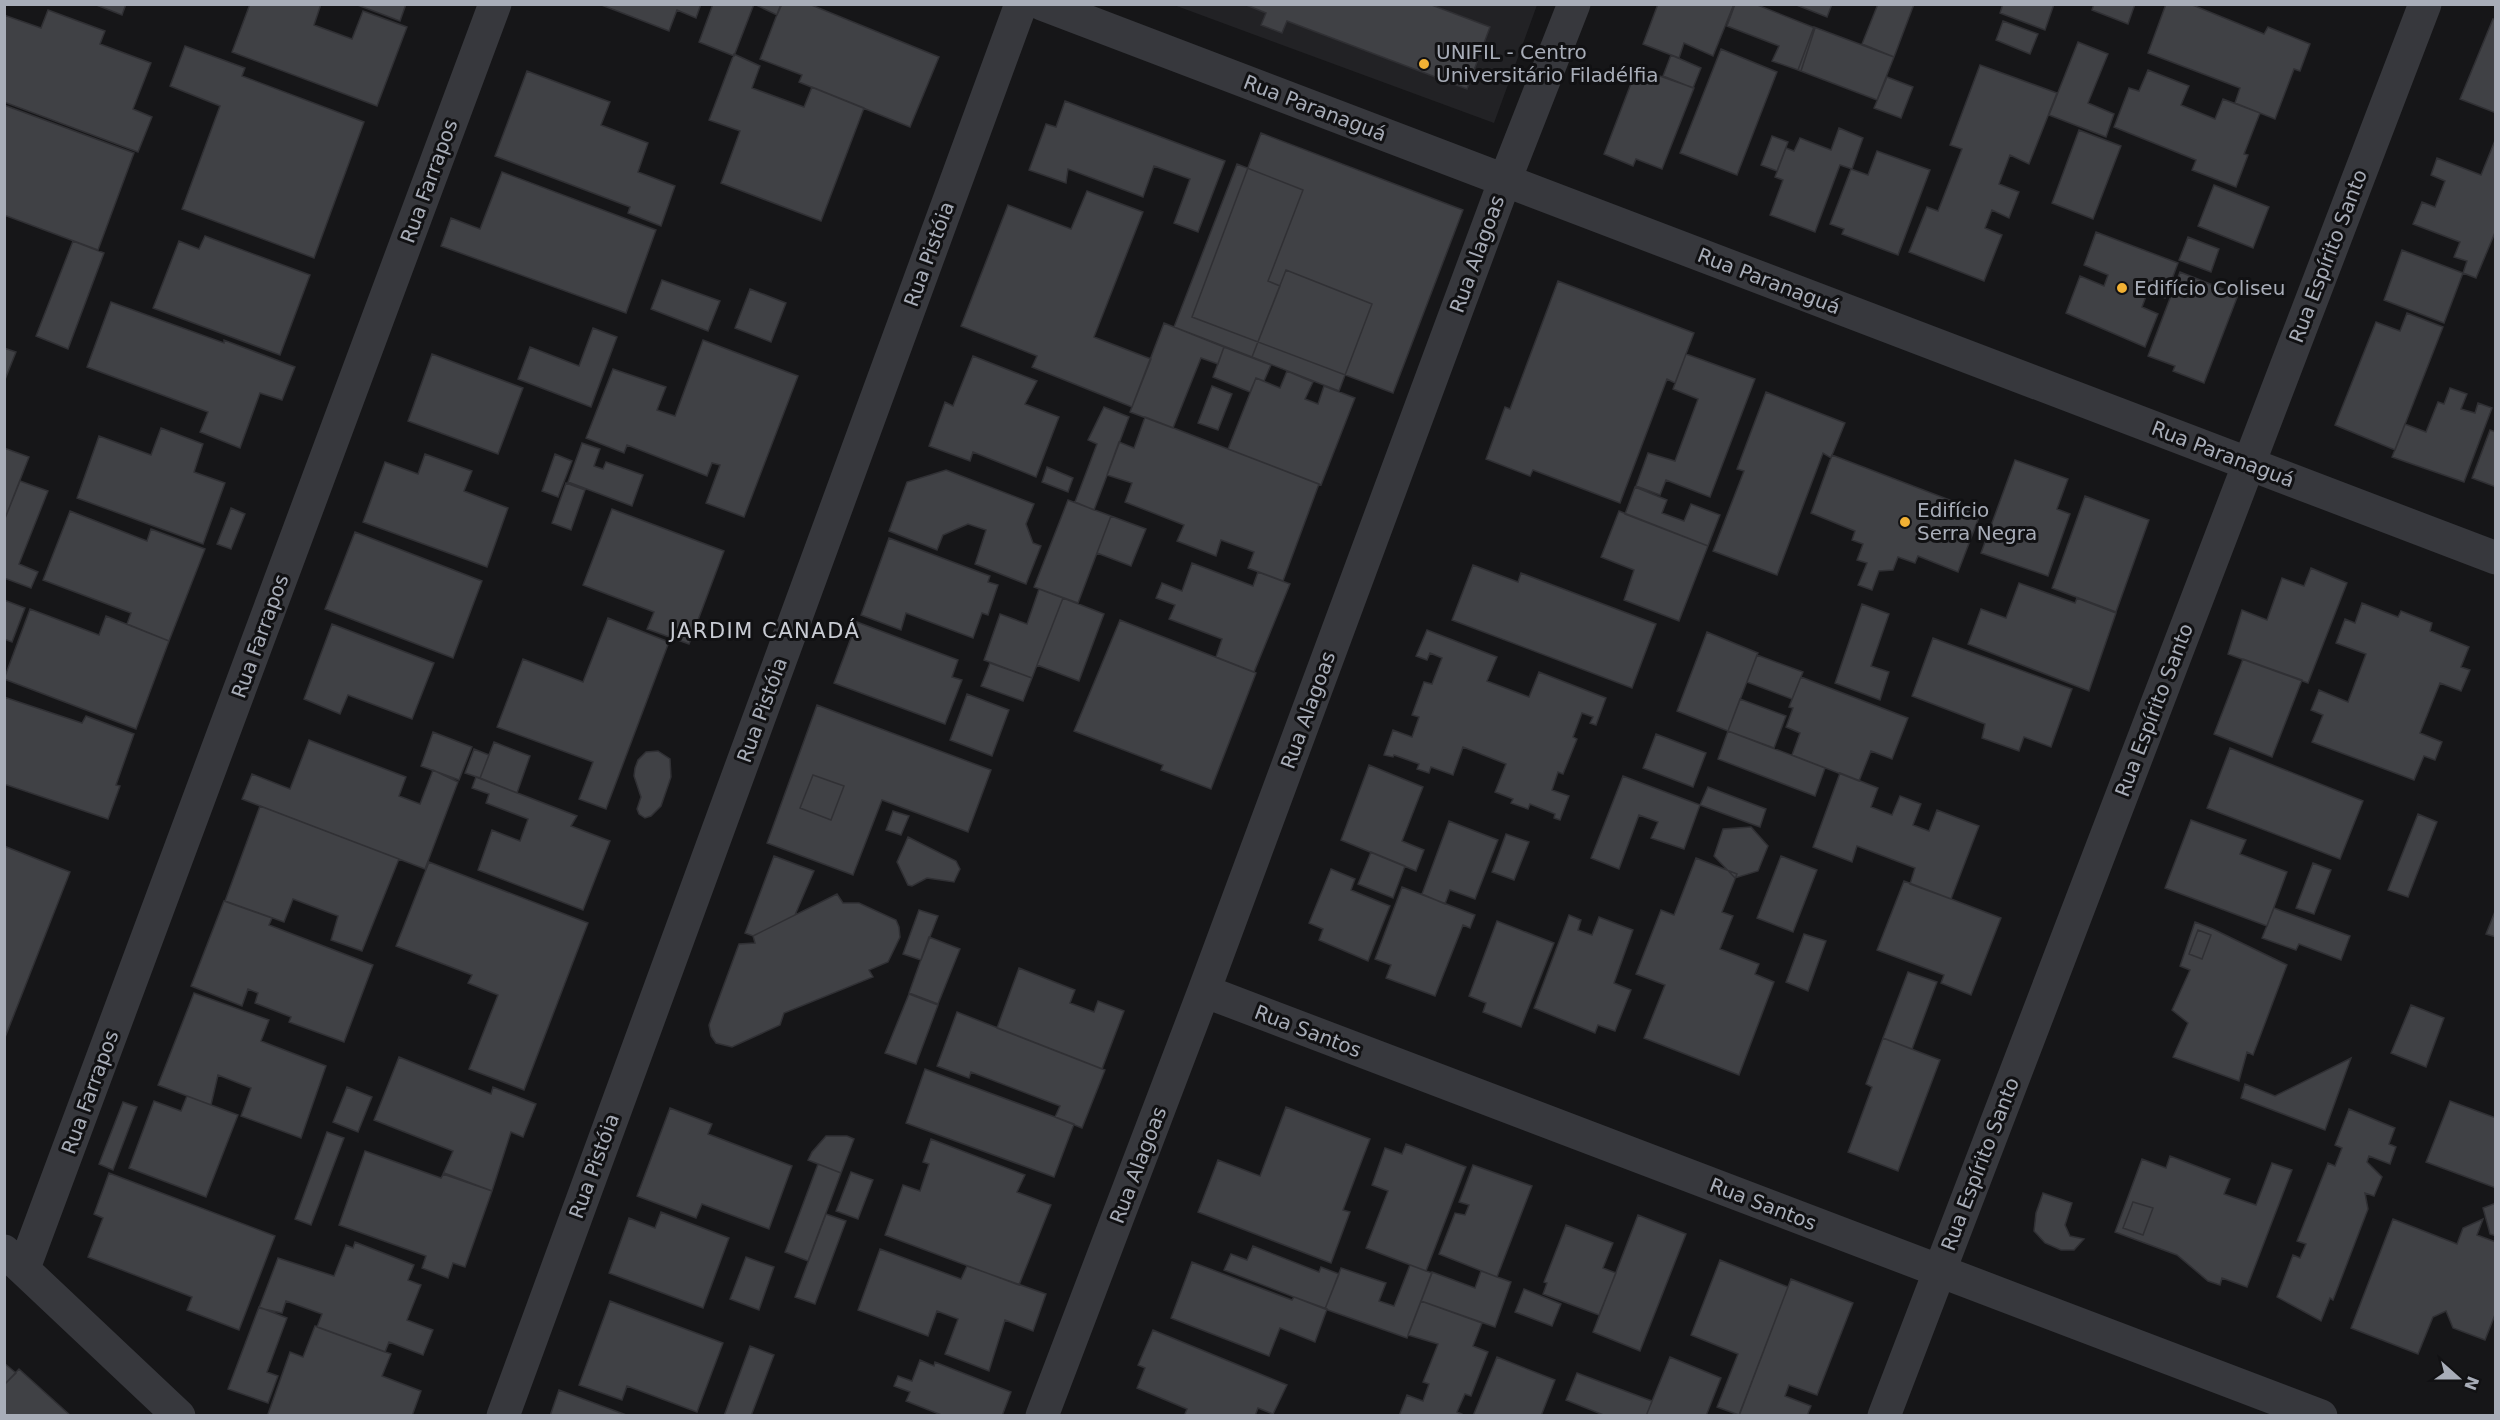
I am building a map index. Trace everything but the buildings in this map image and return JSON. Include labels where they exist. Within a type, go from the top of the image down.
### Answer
[{"type":"street","name":"Rua Farrapos","points":[[14,1259],[495,4]]},
{"type":"street","name":"Rua Pistóia","points":[[503,1416],[1021,4]]},
{"type":"street","name":"Rua Paranaguá","points":[[1042,4],[2496,558]]},
{"type":"street","name":"Rua Alagoas","points":[[1042,1416],[1204,991],[1505,180],[1574,4]]},
{"type":"street","name":"Rua Espírito Santo","points":[[1884,1416],[2425,4]]},
{"type":"street","name":"Rua Santos","points":[[1204,991],[2321,1416]]},
{"type":"street","points":[[14,1259],[179,1416]]},
{"type":"shaded area","name":"UNIFIL - Centro Universitário Filadélfia","points":[[1174,5],[1537,5],[1494,123]]},
{"type":"place","name":"UNIFIL - Centro Universitário Filadélfia","points":[[1424,64]]},
{"type":"place","name":"Edifício Coliseu","points":[[2122,288]]},
{"type":"place","name":"Edifício Serra Negra","points":[[1905,522]]},
{"type":"district","name":"JARDIM CANADÁ","points":[[765,631]]}]
